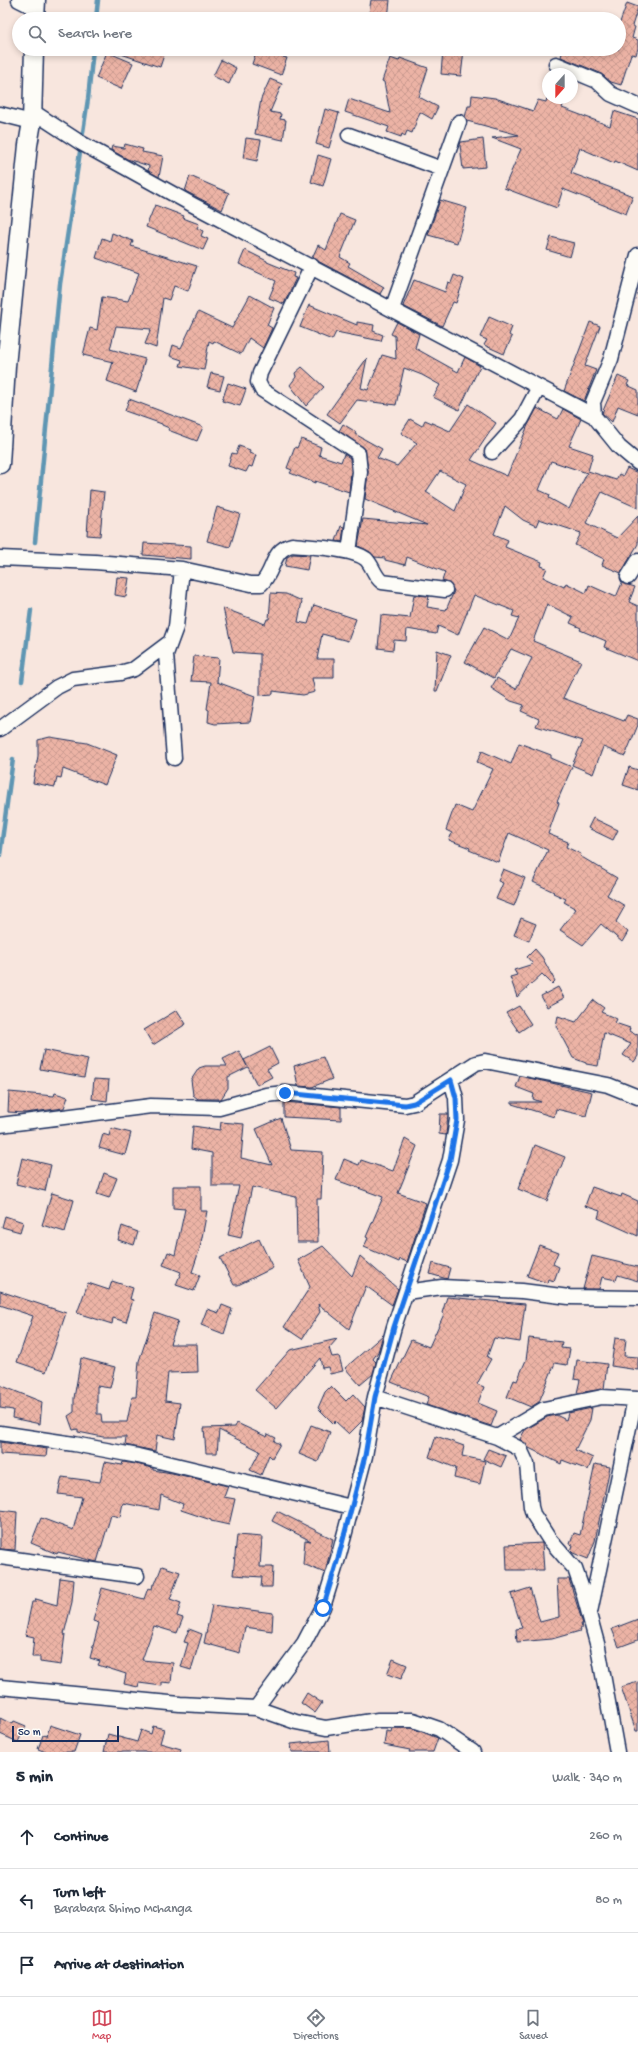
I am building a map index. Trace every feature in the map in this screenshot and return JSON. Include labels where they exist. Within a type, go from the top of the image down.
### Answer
[{"type":"street","points":[[19,0],[35,9]]},
{"type":"street","points":[[0,464],[6,366],[32,116],[34,56]]},
{"type":"street","points":[[556,64],[597,81],[611,94],[638,106]]},
{"type":"street","points":[[0,114],[32,116],[192,205],[312,266],[594,416],[619,447],[638,463]]},
{"type":"street","points":[[392,309],[459,122]]},
{"type":"street","points":[[349,136],[442,169]]},
{"type":"street","points":[[594,416],[593,402],[612,359],[638,254]]},
{"type":"street","points":[[312,266],[260,373],[258,382],[262,390],[358,453],[360,472],[349,552]]},
{"type":"street","points":[[492,452],[522,419],[539,386]]},
{"type":"street","points":[[0,558],[95,562],[182,569],[251,584],[261,584],[267,578],[278,552],[283,547],[292,545],[349,552],[365,558],[376,578],[382,582],[445,590]]},
{"type":"street","points":[[628,577],[638,561]]},
{"type":"street","points":[[174,758],[166,654],[176,627],[182,569]]},
{"type":"street","points":[[0,729],[57,687],[73,679],[120,673],[134,669],[170,642]]},
{"type":"street","points":[[0,1125],[151,1106],[219,1108],[266,1095],[285,1093],[405,1105],[414,1103],[476,1063],[485,1060],[608,1085],[638,1097]]},
{"type":"street","points":[[256,1708],[304,1643],[323,1608],[365,1456],[375,1397],[394,1327],[450,1160],[457,1120],[456,1098],[451,1080]]},
{"type":"street","points":[[406,1292],[442,1287],[522,1291],[569,1297],[638,1298]]},
{"type":"street","points":[[498,1437],[544,1409],[602,1396],[636,1399],[589,1614]]},
{"type":"street","points":[[375,1397],[498,1437],[520,1449],[524,1456],[533,1514],[549,1539],[575,1569],[598,1648],[617,1752]]},
{"type":"street","points":[[0,1433],[74,1444],[138,1456],[352,1507]]},
{"type":"street","points":[[0,1557],[137,1576]]},
{"type":"street","points":[[0,1687],[180,1704],[256,1708],[296,1722],[326,1728],[378,1720],[413,1720],[438,1728],[473,1752]]},
{"type":"building","points":[[371,0],[390,0],[389,12],[369,12]]},
{"type":"building","points":[[627,3],[638,7],[632,26],[635,27],[632,38],[638,40],[638,48],[636,55],[631,54],[621,85],[611,82],[600,73],[561,57],[626,56],[626,12],[624,12]]},
{"type":"building","points":[[105,56],[116,56],[133,63],[121,89],[96,78]]},
{"type":"building","points":[[127,56],[164,56],[160,67]]},
{"type":"building","points":[[255,56],[283,56],[287,58],[281,75],[252,64]]},
{"type":"building","points":[[442,56],[463,56],[461,76],[441,74]]},
{"type":"building","points":[[390,58],[399,61],[400,58],[428,68],[419,97],[438,107],[432,119],[420,112],[412,133],[407,131],[405,136],[402,134],[401,137],[387,132],[389,127],[345,112],[349,99],[390,113],[384,82],[382,81]]},
{"type":"building","points":[[221,60],[236,68],[229,84],[213,76]]},
{"type":"building","points":[[270,79],[282,84],[270,112],[281,114],[280,119],[286,120],[283,140],[255,134],[261,99]]},
{"type":"building","points":[[472,95],[495,98],[533,111],[538,100],[542,101],[542,104],[564,104],[562,108],[610,126],[614,111],[638,119],[638,171],[615,161],[614,163],[580,148],[571,173],[633,196],[626,214],[563,189],[557,208],[504,188],[521,149],[492,138],[519,135],[467,121],[465,117],[468,106],[471,106]]},
{"type":"building","points":[[325,109],[339,113],[329,148],[316,144]]},
{"type":"building","points":[[246,138],[261,140],[257,161],[243,158]]},
{"type":"building","points":[[483,139],[486,167],[463,169],[460,145],[461,142]]},
{"type":"building","points":[[125,144],[143,149],[142,152],[163,156],[159,177],[148,171],[149,166],[127,159],[111,150],[112,146],[124,148]]},
{"type":"building","points":[[318,155],[331,159],[323,186],[311,182]]},
{"type":"building","points":[[190,176],[229,193],[222,210],[185,191]]},
{"type":"building","points":[[440,200],[467,208],[457,243],[428,235]]},
{"type":"building","points":[[155,205],[184,216],[183,218],[199,224],[197,228],[203,231],[201,236],[208,239],[203,250],[146,227]]},
{"type":"building","points":[[340,214],[355,220],[340,257],[350,263],[348,266],[384,287],[380,294],[312,258],[318,245],[326,250]]},
{"type":"building","points":[[112,233],[133,241],[131,246],[197,266],[188,291],[174,286],[169,300],[163,298],[156,348],[145,344],[151,329],[116,326],[110,349],[145,359],[136,392],[107,381],[113,362],[83,355],[90,328],[97,330],[102,297],[128,301],[139,273],[96,258],[102,238],[110,241]]},
{"type":"building","points":[[551,237],[574,243],[570,257],[547,250]]},
{"type":"building","points":[[245,250],[267,262],[294,273],[293,277],[296,278],[284,304],[269,298],[276,281],[239,264]]},
{"type":"building","points":[[454,275],[464,279],[456,303],[453,302],[442,326],[403,306],[414,280],[445,292],[448,282],[451,283]]},
{"type":"building","points":[[250,295],[274,308],[267,325],[272,328],[263,348],[249,338],[241,354],[214,341],[213,343],[209,341],[204,370],[180,366],[182,360],[170,356],[173,345],[181,348],[198,312],[232,328]]},
{"type":"building","points":[[309,305],[357,325],[357,322],[374,325],[373,331],[383,335],[381,341],[336,332],[332,340],[300,327]]},
{"type":"building","points":[[489,317],[512,327],[509,335],[512,337],[504,354],[484,345],[487,340],[480,337]]},
{"type":"building","points":[[397,322],[419,334],[415,348],[458,372],[465,357],[480,366],[459,410],[433,397],[440,385],[422,375],[404,368],[396,405],[357,400],[340,423],[327,414],[367,358],[361,388],[368,390],[382,355],[396,359],[395,336],[391,334]]},
{"type":"building","points":[[590,322],[600,326],[585,366],[596,370],[584,401],[564,391]]},
{"type":"building","points":[[302,367],[324,387],[306,406],[290,385],[296,377],[295,373]]},
{"type":"building","points":[[211,373],[224,376],[220,390],[207,387]]},
{"type":"building","points":[[618,376],[629,381],[627,385],[638,390],[638,414],[618,406],[612,422],[602,413]]},
{"type":"building","points":[[228,383],[246,389],[240,406],[222,401]]},
{"type":"building","points":[[129,399],[203,427],[197,441],[168,430],[169,428],[162,424],[125,411]]},
{"type":"building","points":[[468,404],[496,423],[471,460],[507,476],[528,425],[537,408],[558,419],[563,409],[581,419],[569,446],[593,454],[588,471],[616,480],[619,474],[623,476],[627,468],[638,473],[638,508],[602,492],[586,523],[617,538],[638,516],[638,544],[621,573],[602,565],[604,559],[575,545],[581,533],[539,519],[536,526],[523,520],[505,506],[494,534],[508,540],[505,547],[542,562],[541,566],[547,568],[543,577],[564,587],[566,583],[586,593],[589,585],[616,597],[622,583],[635,587],[629,602],[638,606],[638,661],[604,647],[606,641],[580,630],[581,628],[570,623],[573,617],[547,604],[533,641],[581,661],[563,698],[624,721],[627,715],[638,719],[638,725],[625,756],[603,747],[593,774],[572,765],[583,741],[536,726],[539,719],[521,711],[524,705],[511,701],[491,688],[497,678],[516,689],[532,658],[511,649],[494,678],[465,662],[484,627],[509,640],[519,618],[512,616],[514,611],[474,595],[458,635],[438,626],[436,634],[407,629],[406,641],[394,640],[393,650],[378,648],[381,615],[410,618],[414,595],[429,596],[427,607],[446,610],[454,591],[450,584],[442,581],[445,572],[407,557],[405,565],[385,560],[385,558],[375,557],[370,552],[358,546],[363,519],[427,525],[365,499],[368,471],[365,449],[339,431],[343,424],[356,432],[355,434],[382,449],[377,458],[397,466],[417,443],[401,433],[410,419],[422,426],[425,420],[450,431]],"holes":[[[551,461],[587,473],[569,509],[549,498],[550,495],[539,490]],[[440,471],[466,484],[455,511],[426,492]]]},
{"type":"building","points":[[301,439],[321,447],[319,455],[341,462],[344,454],[350,458],[351,472],[349,492],[315,481],[315,483],[290,473],[292,470],[287,468],[295,447],[297,448]]},
{"type":"building","points":[[239,446],[250,450],[249,453],[256,455],[252,467],[249,466],[246,472],[228,466],[232,453],[236,454]]},
{"type":"building","points":[[90,490],[104,492],[100,536],[87,535]]},
{"type":"building","points":[[217,507],[240,514],[230,547],[207,541]]},
{"type":"building","points":[[341,526],[344,527],[342,542],[336,541]]},
{"type":"building","points":[[144,543],[191,546],[191,559],[143,555]]},
{"type":"building","points":[[293,554],[310,555],[307,570],[285,566],[287,557]]},
{"type":"building","points":[[117,577],[129,578],[126,597],[115,595]]},
{"type":"building","points":[[271,593],[286,594],[302,601],[298,622],[308,624],[314,605],[356,619],[348,641],[322,634],[317,659],[334,659],[334,678],[312,678],[315,692],[303,695],[273,691],[273,694],[260,695],[260,654],[233,652],[223,608],[265,624],[267,619],[269,619]]},
{"type":"building","points":[[437,650],[451,655],[437,691],[435,691]]},
{"type":"building","points":[[194,656],[219,658],[217,682],[255,696],[250,722],[215,724],[208,722],[209,710],[207,709],[211,682],[191,681]]},
{"type":"building","points":[[50,737],[87,743],[117,755],[105,785],[63,769],[61,778],[57,777],[55,787],[33,783],[38,756],[38,740]]},
{"type":"building","points":[[519,743],[551,755],[551,758],[572,767],[557,802],[559,803],[548,834],[568,842],[566,847],[581,854],[580,856],[617,878],[607,895],[625,906],[616,922],[628,932],[622,942],[601,924],[583,945],[560,930],[576,909],[564,902],[566,899],[533,882],[548,850],[509,833],[498,862],[469,850],[470,848],[449,840],[452,833],[446,830],[455,805],[472,812],[493,769],[477,762],[482,751],[511,764]]},
{"type":"building","points":[[629,767],[638,770],[638,790],[623,785]]},
{"type":"building","points":[[593,818],[618,830],[613,840],[588,828]]},
{"type":"building","points":[[503,869],[525,878],[514,906],[496,899],[503,883],[498,881]]},
{"type":"building","points":[[521,918],[536,924],[529,941],[514,935]]},
{"type":"building","points":[[535,949],[542,957],[555,981],[552,984],[542,974],[517,997],[510,977],[517,975],[514,970],[533,964],[527,957]]},
{"type":"building","points":[[558,987],[564,998],[547,1007],[541,996]]},
{"type":"building","points":[[593,1000],[604,1008],[601,1012],[617,1019],[615,1023],[630,1028],[629,1031],[636,1035],[638,1033],[638,1056],[634,1062],[623,1055],[631,1044],[604,1033],[598,1066],[586,1064],[573,1058],[556,1026],[558,1016],[576,1022]]},
{"type":"building","points":[[519,1006],[531,1024],[519,1032],[506,1013]]},
{"type":"building","points":[[177,1010],[186,1024],[153,1045],[144,1030]]},
{"type":"building","points":[[270,1047],[278,1063],[267,1069],[272,1077],[257,1085],[248,1067],[228,1077],[228,1088],[221,1099],[198,1099],[193,1095],[191,1080],[199,1068],[205,1066],[227,1066],[223,1059],[239,1051],[247,1066],[244,1060]]},
{"type":"building","points":[[44,1050],[88,1059],[84,1077],[40,1069]]},
{"type":"building","points":[[323,1057],[332,1079],[312,1087],[298,1086],[294,1066]]},
{"type":"building","points":[[520,1076],[592,1092],[586,1116],[556,1109],[554,1117],[512,1104],[512,1102],[541,1102],[533,1099],[534,1094],[516,1087]]},
{"type":"building","points":[[94,1079],[109,1080],[107,1101],[92,1099]]},
{"type":"building","points":[[9,1092],[54,1096],[55,1093],[68,1097],[64,1108],[25,1113],[8,1112]]},
{"type":"building","points":[[284,1102],[341,1107],[341,1120],[284,1117]]},
{"type":"building","points":[[440,1114],[448,1114],[446,1135],[439,1134]]},
{"type":"building","points":[[281,1118],[291,1150],[323,1152],[321,1199],[317,1199],[318,1242],[297,1242],[296,1197],[252,1187],[241,1238],[228,1235],[239,1186],[212,1186],[212,1153],[191,1149],[193,1126],[220,1130],[221,1122],[244,1124],[241,1158],[272,1165],[256,1129]]},
{"type":"building","points":[[111,1128],[131,1133],[125,1155],[99,1148],[103,1134],[109,1136]]},
{"type":"building","points":[[405,1139],[417,1146],[398,1193],[426,1203],[407,1262],[400,1259],[399,1262],[364,1247],[368,1238],[366,1237],[383,1197],[336,1180],[344,1159],[359,1165],[361,1160],[393,1171]]},
{"type":"building","points":[[535,1145],[565,1157],[547,1201],[518,1189]]},
{"type":"building","points":[[22,1158],[51,1165],[45,1191],[16,1184]]},
{"type":"building","points":[[104,1173],[117,1178],[109,1198],[97,1194]]},
{"type":"building","points":[[173,1186],[201,1186],[201,1211],[207,1211],[200,1248],[192,1272],[200,1275],[194,1291],[176,1285],[181,1272],[163,1265],[168,1252],[175,1255],[185,1209],[173,1208]]},
{"type":"building","points":[[592,1187],[621,1197],[622,1194],[638,1201],[638,1236],[598,1218],[600,1211],[585,1206]]},
{"type":"building","points":[[52,1193],[74,1200],[65,1232],[42,1225]]},
{"type":"building","points":[[5,1216],[23,1222],[20,1232],[2,1227]]},
{"type":"building","points":[[122,1226],[138,1232],[134,1245],[118,1240]]},
{"type":"building","points":[[259,1239],[273,1268],[238,1285],[234,1285],[220,1258]]},
{"type":"building","points":[[539,1245],[558,1252],[553,1264],[559,1267],[554,1281],[548,1279],[547,1283],[527,1276]]},
{"type":"building","points":[[323,1246],[352,1276],[360,1256],[398,1289],[392,1305],[366,1286],[349,1329],[318,1304],[320,1312],[302,1339],[284,1327],[310,1287],[298,1260]]},
{"type":"building","points":[[592,1256],[638,1267],[638,1281],[618,1275],[616,1280],[602,1277],[599,1289],[583,1289]]},
{"type":"building","points":[[433,1263],[450,1268],[447,1279],[430,1274]]},
{"type":"building","points":[[112,1281],[133,1288],[130,1299],[133,1300],[126,1322],[113,1318],[112,1324],[77,1313],[88,1283],[109,1290]]},
{"type":"building","points":[[0,1291],[66,1313],[46,1372],[17,1362],[33,1316],[0,1305]]},
{"type":"building","points":[[447,1297],[525,1304],[520,1342],[494,1338],[487,1357],[491,1359],[477,1384],[484,1387],[478,1403],[497,1411],[491,1426],[426,1405],[429,1397],[391,1382],[411,1340],[429,1347],[444,1314],[442,1313]]},
{"type":"building","points":[[222,1305],[232,1309],[224,1334],[201,1325],[207,1309],[219,1313]]},
{"type":"building","points":[[155,1313],[178,1321],[170,1344],[197,1344],[198,1372],[168,1373],[165,1401],[180,1403],[175,1439],[157,1435],[155,1451],[125,1445],[126,1437],[103,1437],[78,1432],[78,1429],[73,1430],[68,1416],[74,1412],[74,1398],[81,1358],[115,1367],[110,1388],[97,1386],[97,1414],[101,1414],[102,1422],[127,1422],[132,1397],[136,1397],[139,1361]]},
{"type":"building","points":[[383,1335],[378,1352],[373,1359],[376,1362],[373,1374],[360,1385],[345,1368]]},
{"type":"building","points":[[529,1338],[562,1342],[561,1348],[570,1349],[567,1365],[555,1363],[539,1402],[531,1407],[507,1397],[514,1380],[517,1381],[526,1360]]},
{"type":"building","points":[[615,1338],[626,1339],[624,1356],[638,1357],[638,1370],[611,1366]]},
{"type":"building","points":[[337,1339],[329,1348],[332,1357],[339,1356],[343,1371],[330,1374],[328,1367],[322,1368],[320,1358],[276,1408],[255,1390],[290,1350]]},
{"type":"building","points":[[577,1360],[607,1364],[604,1389],[577,1393],[580,1380],[574,1379]]},
{"type":"building","points":[[0,1385],[42,1402],[40,1424],[12,1418],[13,1410],[0,1408]]},
{"type":"building","points":[[331,1386],[346,1401],[353,1394],[365,1407],[362,1421],[349,1434],[335,1421],[334,1424],[318,1408],[325,1392]]},
{"type":"building","points":[[592,1408],[590,1420],[575,1450],[593,1458],[588,1470],[562,1460],[561,1464],[529,1448],[520,1439],[525,1430],[547,1417],[556,1415],[566,1420],[568,1413]]},
{"type":"building","points":[[237,1423],[267,1437],[268,1434],[276,1438],[274,1441],[280,1444],[272,1458],[269,1455],[261,1475],[250,1470],[260,1451],[219,1430],[217,1453],[206,1453],[204,1428],[235,1427]]},
{"type":"building","points":[[311,1425],[330,1432],[318,1462],[299,1454]]},
{"type":"building","points":[[436,1436],[464,1446],[462,1456],[485,1461],[480,1484],[454,1478],[456,1468],[429,1457]]},
{"type":"building","points":[[0,1442],[47,1449],[46,1457],[0,1454]]},
{"type":"building","points":[[488,1449],[506,1456],[501,1467],[483,1459]]},
{"type":"building","points":[[105,1462],[122,1465],[123,1462],[136,1464],[153,1468],[153,1470],[228,1486],[224,1497],[235,1499],[229,1525],[211,1521],[181,1510],[183,1504],[161,1495],[159,1510],[123,1503],[120,1517],[111,1515],[97,1562],[58,1552],[57,1554],[31,1543],[41,1518],[73,1530],[82,1497],[58,1494],[62,1477],[100,1482]]},
{"type":"building","points":[[595,1464],[610,1467],[595,1541],[588,1559],[573,1553],[571,1551],[573,1545],[570,1544],[574,1533],[580,1535]]},
{"type":"building","points":[[0,1510],[17,1512],[15,1550],[0,1549]]},
{"type":"building","points":[[277,1511],[333,1539],[325,1573],[303,1564],[305,1540],[311,1541],[272,1521]]},
{"type":"building","points":[[237,1535],[262,1537],[260,1567],[273,1567],[272,1587],[261,1587],[262,1577],[233,1575]]},
{"type":"building","points":[[542,1543],[544,1570],[507,1570],[506,1545]]},
{"type":"building","points":[[162,1566],[180,1572],[170,1599],[181,1603],[177,1616],[183,1618],[177,1633],[154,1626],[142,1660],[173,1663],[171,1683],[162,1682],[162,1686],[139,1683],[138,1687],[124,1684],[126,1674],[98,1665],[100,1661],[90,1658],[99,1623],[93,1621],[102,1588],[144,1599],[148,1588],[152,1589],[153,1584],[155,1584]]},
{"type":"building","points":[[60,1578],[74,1580],[72,1602],[64,1634],[61,1665],[40,1662],[40,1657],[32,1657],[34,1637],[25,1635],[32,1602],[35,1602],[36,1599],[57,1605]]},
{"type":"building","points":[[557,1579],[569,1579],[583,1624],[581,1624],[582,1628],[579,1629],[580,1631],[552,1639],[517,1642],[516,1629],[522,1628],[511,1594],[530,1588],[540,1622],[559,1617]]},
{"type":"building","points":[[212,1605],[273,1613],[272,1631],[245,1627],[240,1653],[204,1643]]},
{"type":"building","points":[[638,1619],[638,1640],[619,1647],[612,1629]]},
{"type":"building","points":[[189,1629],[202,1634],[191,1670],[181,1667],[188,1643],[184,1642]]},
{"type":"building","points":[[393,1659],[407,1665],[401,1679],[387,1674]]},
{"type":"building","points":[[638,1682],[638,1731],[636,1731],[621,1687]]},
{"type":"building","points":[[307,1693],[322,1703],[315,1713],[301,1703]]},
{"type":"building","points":[[0,1718],[12,1724],[14,1721],[26,1726],[18,1742],[0,1734]]},
{"type":"building","points":[[50,1725],[80,1735],[74,1752],[46,1752],[38,1749],[43,1735],[47,1736]]},
{"type":"building","points":[[153,1726],[164,1729],[160,1743],[181,1749],[180,1752],[104,1752],[108,1734],[137,1742],[141,1730],[151,1734]]},
{"type":"building","points":[[392,1728],[412,1728],[438,1738],[433,1752],[409,1752],[410,1750],[384,1745],[386,1731],[391,1732]]},
{"type":"building","points":[[329,1740],[330,1752],[292,1752],[291,1744]]},
{"type":"waterway","points":[[97,12],[98,0]]},
{"type":"waterway","points":[[35,542],[60,284],[88,99],[92,56]]},
{"type":"waterway","points":[[22,681],[31,610]]},
{"type":"waterway","points":[[0,855],[13,759]]},
{"type":"route","points":[[285,1093],[405,1105],[414,1103],[451,1080],[456,1098],[457,1120],[450,1160],[394,1327],[375,1397],[365,1456],[339,1555],[323,1608]]}]
